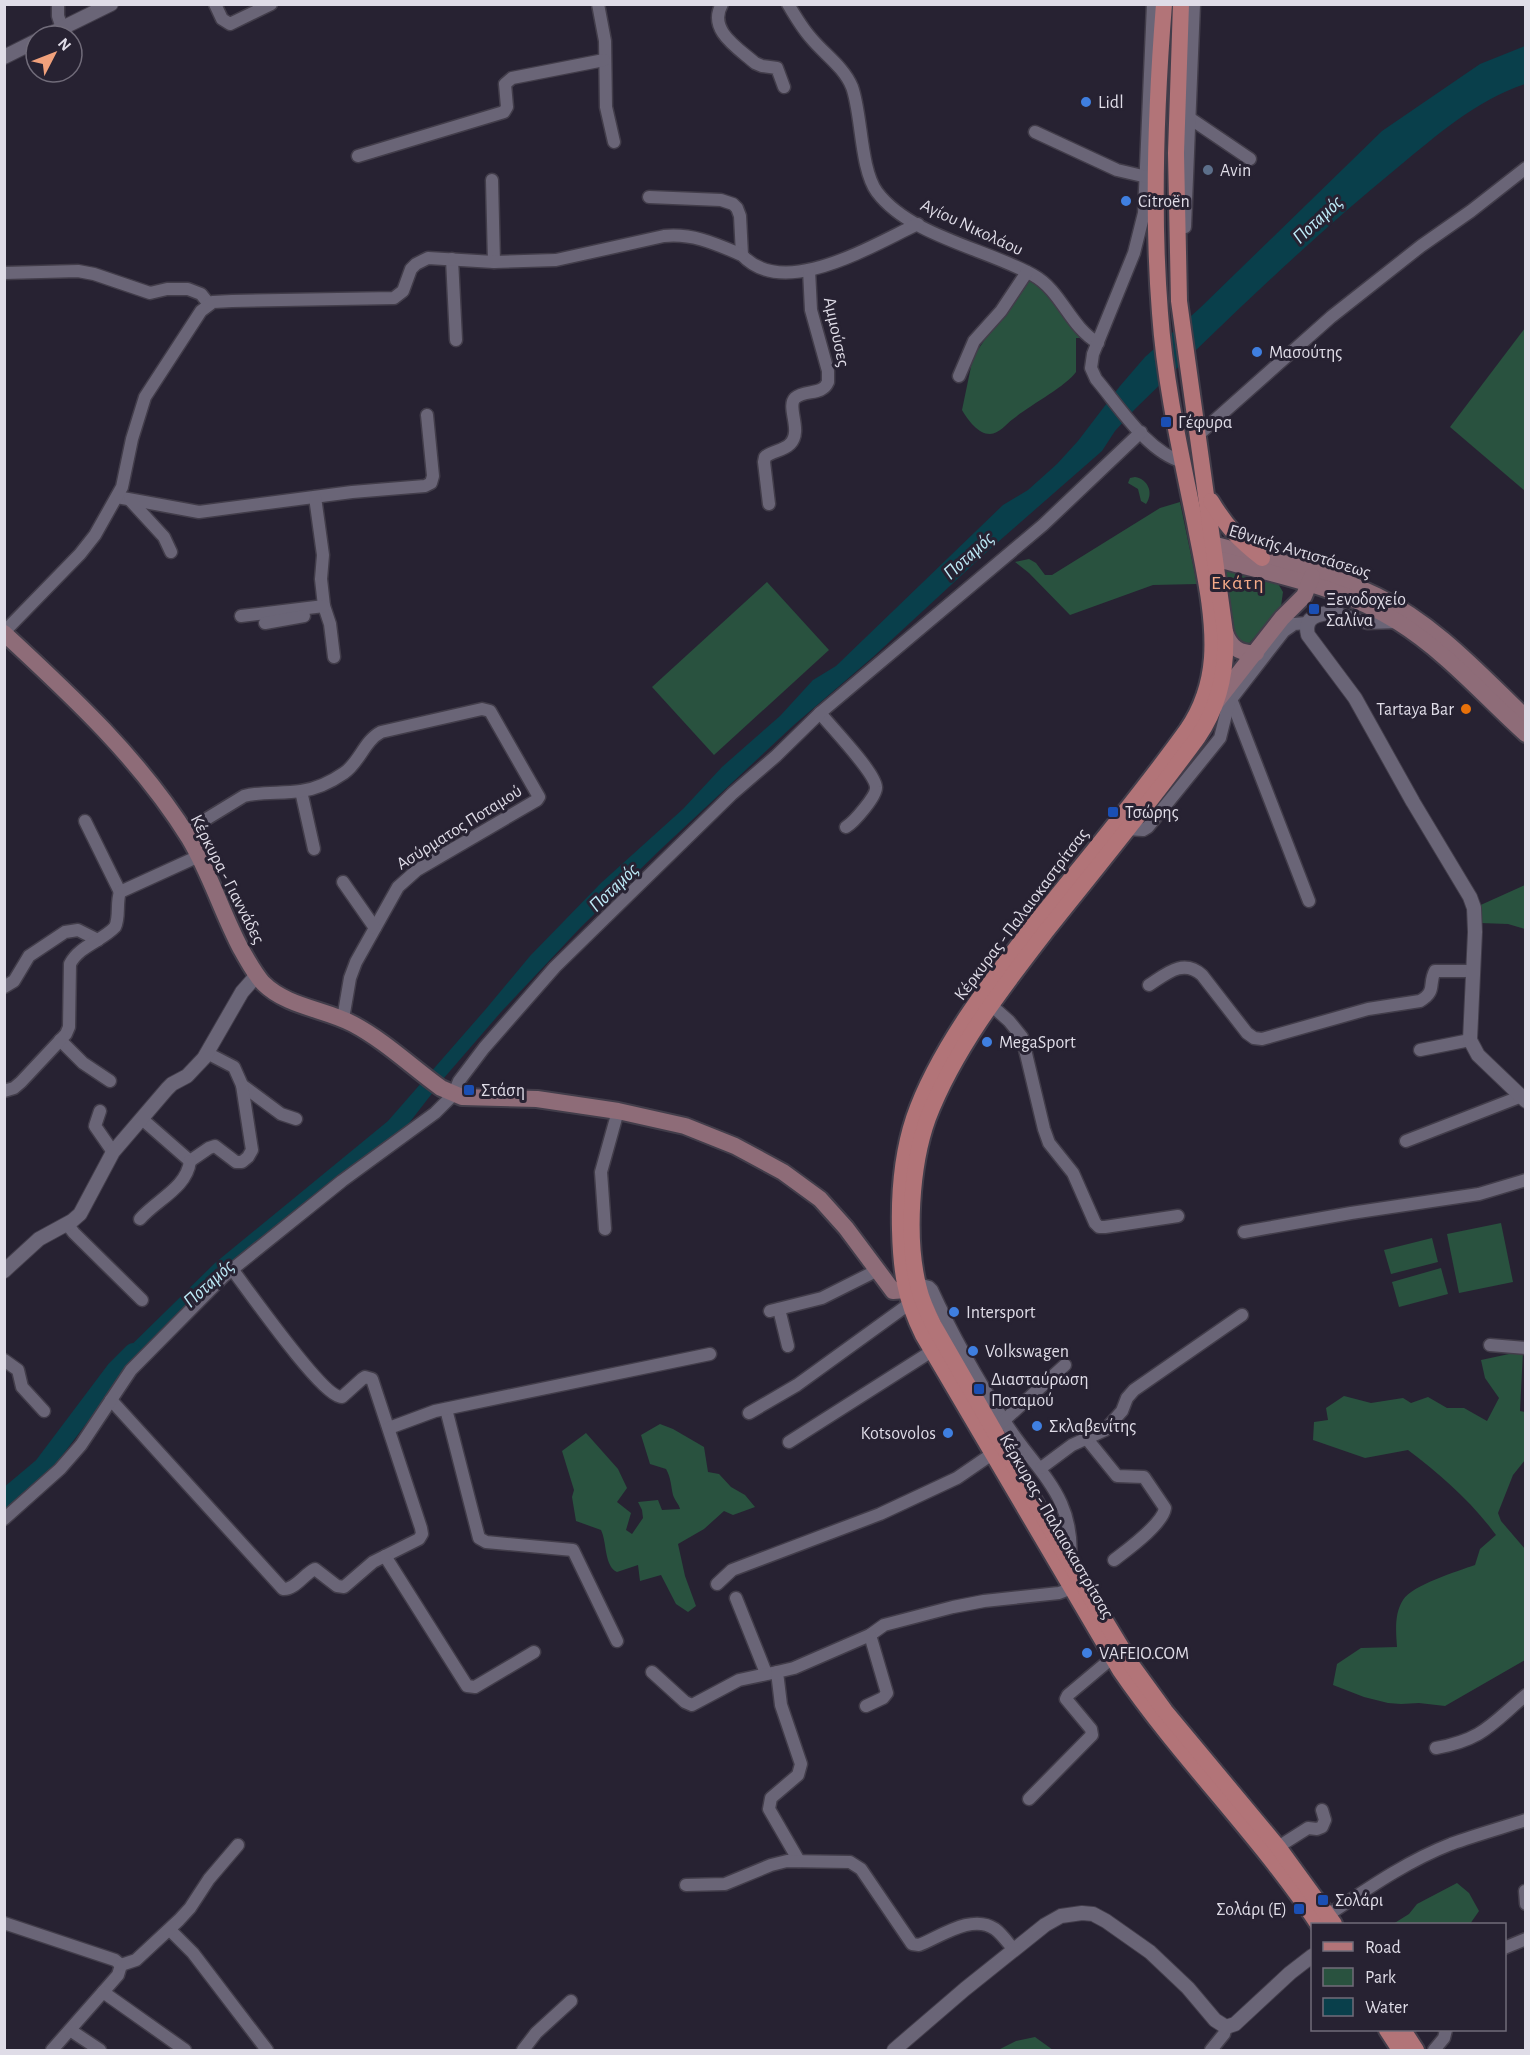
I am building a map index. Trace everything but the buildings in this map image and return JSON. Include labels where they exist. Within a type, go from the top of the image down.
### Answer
[{"type":"main road","name":"Κέρκυρας - Παλαιοκαστρίτσας","points":[[910,1289],[913,1202],[918,1161],[923,1134],[945,1081],[1011,976],[1127,829],[1224,700],[1225,632],[1207,550],[1183,462],[1169,386],[1160,315],[1152,177],[1164,4]]},
{"type":"main road","name":"Κέρκυρας - Παλαιοκαστρίτσας","points":[[1182,4],[1176,192],[1179,302],[1206,493],[1211,671],[1200,707],[1177,744],[1000,969],[961,1027],[926,1088],[910,1130],[903,1173],[900,1216],[910,1289],[929,1316],[944,1344],[992,1454],[1112,1658],[1149,1710],[1249,1832],[1327,1922]]},
{"type":"main road","points":[[1152,177],[1176,192]]},
{"type":"main road","points":[[1206,493],[1234,535],[1262,558]]},
{"type":"main road","name":"Εθνικής Αντιστάσεως","points":[[1207,550],[1262,558],[1294,573]]},
{"type":"main road","name":"Εθνικής Αντιστάσεως","points":[[1207,550],[1294,573],[1390,603],[1433,632],[1526,718]]},
{"type":"main road","points":[[1282,618],[1291,594],[1294,573]]},
{"type":"main road","points":[[1224,700],[1282,618],[1304,596],[1311,578]]},
{"type":"main road","name":"Εθνικής Αντιστάσεως","points":[[1342,588],[1398,622],[1456,667],[1526,734]]},
{"type":"main road","points":[[1225,632],[1233,647],[1245,653],[1256,653]]},
{"type":"main road","name":"Κέρκυρα - Γιαννάδες","points":[[4,633],[111,736],[155,791],[199,856],[226,920],[256,975],[281,996],[344,1019],[367,1032],[447,1092]]},
{"type":"main road","points":[[447,1092],[471,1098],[554,1100],[618,1111],[669,1122],[735,1146],[783,1172],[808,1189],[825,1204],[878,1270],[910,1289]]},
{"type":"main road","name":"Κέρκυρας - Παλαιοκαστρίτσας","points":[[944,1344],[999,1425],[1070,1563],[1145,1685],[1278,1847],[1327,1922]]},
{"type":"main road","points":[[1388,2031],[1400,2050]]},
{"type":"main road","points":[[1404,2031],[1416,2050]]},
{"type":"street","points":[[57,4],[61,24]]},
{"type":"street","points":[[70,24],[111,4]]},
{"type":"street","points":[[215,4],[222,19],[231,24],[271,4]]},
{"type":"street","points":[[598,4],[604,41],[606,107],[614,142]]},
{"type":"street","points":[[722,4],[718,20],[720,30],[755,63],[777,68],[784,87]]},
{"type":"street","name":"Αγίου Νικολάου","points":[[788,4],[810,38],[842,70],[852,88],[866,159],[876,189],[892,206],[918,224],[1027,272],[1049,287],[1075,324],[1098,343]]},
{"type":"street","points":[[1153,4],[1152,177],[1134,253],[1091,361],[1091,368],[1096,379],[1141,432],[1164,454],[1183,462]]},
{"type":"street","points":[[1179,282],[1184,248],[1194,4]]},
{"type":"street","points":[[4,57],[24,47]]},
{"type":"street","points":[[358,156],[504,112],[507,106],[505,84],[512,78],[604,60]]},
{"type":"street","points":[[1188,117],[1250,159]]},
{"type":"street","points":[[1035,132],[1117,170],[1152,177]]},
{"type":"street","points":[[1197,436],[1331,316],[1526,168]]},
{"type":"street","points":[[492,180],[494,262]]},
{"type":"street","points":[[649,197],[720,200],[733,204],[740,216],[742,255]]},
{"type":"street","points":[[4,633],[86,548],[122,488],[132,439],[145,397],[201,311],[209,303],[394,298],[403,291],[411,269],[428,258],[494,262],[556,260],[644,239],[678,235],[708,241],[742,255],[766,271],[781,273],[809,270],[832,264],[918,224]]},
{"type":"street","points":[[452,259],[456,340]]},
{"type":"street","name":"Αμμούσες","points":[[769,504],[765,457],[783,449],[793,440],[794,400],[799,396],[822,390],[828,382],[828,371],[812,310],[809,270]]},
{"type":"street","points":[[4,273],[78,271],[94,274],[150,293],[167,289],[188,289],[201,294],[209,303]]},
{"type":"street","points":[[959,376],[974,341],[1001,311],[1027,272]]},
{"type":"street","points":[[117,497],[199,512],[428,485],[433,476],[427,415]]},
{"type":"street","points":[[4,1519],[60,1469],[81,1445],[131,1370],[232,1269],[342,1181],[435,1113],[447,1092],[459,1081],[484,1048],[555,967],[732,794],[820,714],[1043,525],[1141,432]]},
{"type":"street","points":[[315,497],[323,555],[321,579],[334,657]]},
{"type":"street","points":[[130,500],[164,537],[171,552]]},
{"type":"street","points":[[1334,612],[1342,588]]},
{"type":"street","points":[[241,616],[325,609]]},
{"type":"street","points":[[265,623],[325,609]]},
{"type":"street","points":[[1309,901],[1224,700],[1284,631],[1294,624],[1307,622],[1314,616],[1334,612],[1367,623],[1398,622]]},
{"type":"street","points":[[1307,622],[1308,635],[1355,698],[1413,802],[1470,897],[1474,908],[1475,932],[1470,1040],[1478,1055],[1524,1098],[1406,1141]]},
{"type":"street","name":"Ασύρματος Ποταμού","points":[[301,791],[318,788],[346,772],[355,763],[369,741],[381,732],[485,709],[491,713],[539,797],[413,873],[398,887],[353,970],[344,1019]]},
{"type":"street","points":[[820,714],[870,771],[876,786],[875,794],[857,820],[846,827]]},
{"type":"street","points":[[184,832],[244,796],[301,791],[314,849]]},
{"type":"street","points":[[85,821],[120,892]]},
{"type":"street","points":[[4,1091],[14,1088],[21,1082],[69,1027],[70,964],[74,957],[111,930],[117,922],[117,899],[120,892],[199,856]]},
{"type":"street","points":[[343,882],[375,928]]},
{"type":"street","points":[[4,987],[14,981],[29,956],[65,932],[78,930],[98,940]]},
{"type":"street","points":[[1149,986],[1175,968],[1192,968],[1202,975],[1247,1033],[1254,1038],[1262,1039],[1368,1009],[1420,1001],[1426,998],[1433,989],[1432,976],[1435,971],[1472,971]]},
{"type":"street","points":[[4,1271],[39,1239],[80,1214],[113,1152],[167,1089],[187,1076],[207,1053],[242,992],[256,975]]},
{"type":"street","points":[[991,1005],[1022,1037],[1049,1143],[1072,1173],[1095,1223],[1099,1227],[1104,1227],[1178,1216]]},
{"type":"street","points":[[60,1040],[83,1063],[110,1081]]},
{"type":"street","points":[[1420,1050],[1470,1040]]},
{"type":"street","points":[[189,1161],[215,1146],[236,1162],[242,1162],[248,1157],[251,1147],[242,1085],[234,1067],[207,1053]]},
{"type":"street","points":[[242,1085],[281,1114],[296,1119]]},
{"type":"street","points":[[99,1111],[95,1126],[113,1152]]},
{"type":"street","points":[[605,1229],[601,1172],[618,1111]]},
{"type":"street","points":[[140,1219],[182,1182],[189,1170],[189,1161],[142,1119]]},
{"type":"street","points":[[1244,1232],[1479,1194],[1526,1180]]},
{"type":"street","points":[[67,1224],[142,1300]]},
{"type":"street","points":[[111,1400],[283,1589],[288,1590],[315,1569],[337,1586],[344,1587],[363,1569],[421,1537],[422,1531],[372,1379],[366,1377],[342,1397],[334,1396],[309,1371],[232,1269]]},
{"type":"street","points":[[788,1346],[774,1310],[822,1298],[878,1270]]},
{"type":"street","points":[[749,1413],[806,1379],[910,1289]]},
{"type":"street","points":[[1041,1468],[1072,1445],[1110,1426],[1134,1390],[1242,1315]]},
{"type":"street","points":[[789,1442],[944,1344]]},
{"type":"street","points":[[1490,1345],[1526,1348]]},
{"type":"street","points":[[389,1428],[446,1409],[710,1353]]},
{"type":"street","points":[[4,1360],[18,1370],[22,1387],[45,1411]]},
{"type":"street","points":[[1065,1365],[999,1425],[1041,1468],[1062,1504],[1069,1523],[1072,1546],[1070,1563]]},
{"type":"street","points":[[446,1409],[479,1538],[486,1542],[573,1550],[617,1641]]},
{"type":"street","points":[[1087,1439],[1117,1476],[1123,1478],[1140,1475],[1144,1477],[1165,1508],[1163,1515],[1142,1537],[1114,1560]]},
{"type":"street","points":[[717,1584],[732,1570],[854,1524],[957,1478],[992,1454]]},
{"type":"street","points":[[385,1557],[467,1686],[475,1687],[534,1652]]},
{"type":"street","points":[[652,1672],[689,1705],[694,1704],[740,1680],[794,1668],[870,1635],[884,1624],[953,1606],[1059,1593],[1072,1588]]},
{"type":"street","points":[[736,1598],[771,1673],[801,1764],[798,1775],[774,1795],[769,1805],[770,1812],[799,1861]]},
{"type":"street","points":[[866,1706],[883,1698],[886,1693],[870,1635]]},
{"type":"street","points":[[1029,1799],[1092,1735],[1091,1729],[1066,1699],[1112,1658]]},
{"type":"street","points":[[1436,1748],[1456,1744],[1481,1733],[1496,1723],[1526,1695]]},
{"type":"street","points":[[1278,1847],[1306,1828],[1322,1827],[1325,1820],[1322,1810]]},
{"type":"street","points":[[1327,1922],[1385,1877],[1452,1844],[1526,1820]]},
{"type":"street","points":[[121,1965],[136,1960],[170,1929],[190,1908],[209,1879],[238,1845]]},
{"type":"street","points":[[686,1885],[725,1884],[780,1862],[843,1861],[856,1864],[912,1944],[919,1946],[959,1928],[979,1923],[994,1928],[1014,1950]]},
{"type":"street","points":[[1525,1891],[1526,1904]]},
{"type":"street","points":[[894,2050],[1045,1925],[1058,1918],[1082,1912],[1093,1914],[1106,1921],[1150,1952],[1188,1988],[1215,2020],[1226,2027],[1233,2025],[1290,1972],[1311,1957]]},
{"type":"street","points":[[4,1923],[115,1960],[121,1965]]},
{"type":"street","points":[[170,1929],[193,1953],[267,2050]]},
{"type":"street","points":[[1506,1947],[1526,1939]]},
{"type":"street","points":[[52,2050],[118,1975],[121,1965]]},
{"type":"street","points":[[103,1992],[185,2050]]},
{"type":"street","points":[[524,2050],[536,2033],[571,2001]]},
{"type":"street","points":[[1211,2050],[1224,2034],[1226,2027]]},
{"type":"street","points":[[70,2030],[100,2050]]},
{"type":"street","points":[[1434,2050],[1444,2038],[1446,2031]]},
{"type":"green space","points":[[1028,276],[1049,293],[1082,338],[1076,338],[1076,372],[1064,384],[999,431],[993,434],[981,432],[962,410],[973,357]]},
{"type":"green space","points":[[1525,328],[1525,491],[1450,427]]},
{"type":"green space","points":[[1130,478],[1140,478],[1148,487],[1149,495],[1146,504],[1141,501],[1138,489],[1128,483]]},
{"type":"green space","points":[[1180,502],[1197,584],[1153,585],[1070,615],[1015,562],[1029,559],[1036,563],[1045,575],[1052,575],[1160,508]]},
{"type":"green space","points":[[1226,568],[1277,582],[1283,592],[1281,606],[1248,645],[1237,640],[1232,630]]},
{"type":"green space","points":[[767,582],[829,650],[714,755],[652,687]]},
{"type":"green space","points":[[1525,885],[1525,929],[1508,924],[1480,923],[1474,908]]},
{"type":"green space","points":[[1501,1223],[1513,1282],[1459,1293],[1447,1234]]},
{"type":"green space","points":[[1432,1238],[1438,1262],[1391,1274],[1384,1250]]},
{"type":"green space","points":[[1441,1268],[1448,1294],[1399,1307],[1392,1282]]},
{"type":"green space","points":[[1523,1351],[1520,1411],[1525,1412],[1525,1460],[1513,1475],[1498,1513],[1501,1521],[1525,1549],[1525,1660],[1445,1706],[1388,1703],[1333,1685],[1337,1664],[1361,1648],[1397,1647],[1397,1617],[1400,1605],[1408,1594],[1436,1579],[1475,1565],[1480,1549],[1496,1535],[1455,1489],[1408,1450],[1365,1458],[1313,1440],[1314,1422],[1328,1420],[1326,1408],[1344,1396],[1371,1403],[1403,1398],[1411,1403],[1428,1397],[1447,1408],[1464,1408],[1487,1421],[1499,1398],[1485,1378],[1481,1360]]},
{"type":"green space","points":[[660,1424],[704,1447],[708,1472],[719,1474],[731,1487],[745,1495],[755,1507],[733,1515],[724,1511],[704,1529],[678,1544],[685,1576],[696,1606],[688,1612],[676,1604],[661,1575],[640,1581],[638,1565],[617,1572],[613,1569],[608,1559],[601,1530],[576,1521],[572,1497],[574,1490],[562,1451],[586,1433],[618,1469],[627,1488],[617,1502],[631,1513],[626,1530],[632,1534],[643,1518],[638,1502],[658,1500],[662,1510],[680,1509],[673,1495],[666,1469],[650,1464],[641,1435]]},
{"type":"green space","points":[[1457,1883],[1469,1893],[1479,1911],[1471,1923],[1395,1923],[1409,1914],[1417,1904]]},
{"type":"green space","points":[[1035,2037],[1053,2050],[998,2050],[1016,2041]]},
{"type":"water","points":[[1525,46],[1525,84],[1490,99],[1442,132],[1296,256],[1135,409],[1115,431],[1102,451],[795,724],[581,927],[501,1012],[444,1078],[406,1127],[383,1144],[127,1366],[116,1369],[114,1362],[215,1263],[388,1121],[530,956],[601,883],[683,809],[722,767],[780,716],[813,680],[836,666],[1003,505],[1028,490],[1057,464],[1145,357],[1200,308],[1382,131],[1480,64]]},
{"type":"waterway","name":"Ποταμός","points":[[4,1499],[43,1466],[116,1369],[133,1352]]},
{"type":"place","name":"Lidl","points":[[1086,102]]},
{"type":"place","name":"Avin","points":[[1208,170]]},
{"type":"place","name":"Citroën","points":[[1126,201]]},
{"type":"place","name":"Μασούτης","points":[[1257,352]]},
{"type":"place","name":"Γέφυρα","points":[[1166,422]]},
{"type":"place","name":"Ξενοδοχείο Σαλίνα","points":[[1314,609]]},
{"type":"place","name":"Tartaya Bar","points":[[1466,709]]},
{"type":"place","name":"Τσώρης","points":[[1113,812]]},
{"type":"place","name":"MegaSport","points":[[987,1042]]},
{"type":"place","name":"Στάση","points":[[469,1090]]},
{"type":"place","name":"Intersport","points":[[954,1312]]},
{"type":"place","name":"Volkswagen","points":[[973,1351]]},
{"type":"place","name":"Διασταύρωση Ποταμού","points":[[979,1389]]},
{"type":"place","name":"Σκλαβενίτης","points":[[1037,1426]]},
{"type":"place","name":"Kotsovolos","points":[[948,1433]]},
{"type":"place","name":"VAFEIO.COM","points":[[1087,1653]]},
{"type":"place","name":"Σολάρι","points":[[1323,1900]]},
{"type":"place","name":"Σολάρι (E)","points":[[1299,1909]]},
{"type":"district","name":"Εκάτη","points":[[1238,582]]}]
